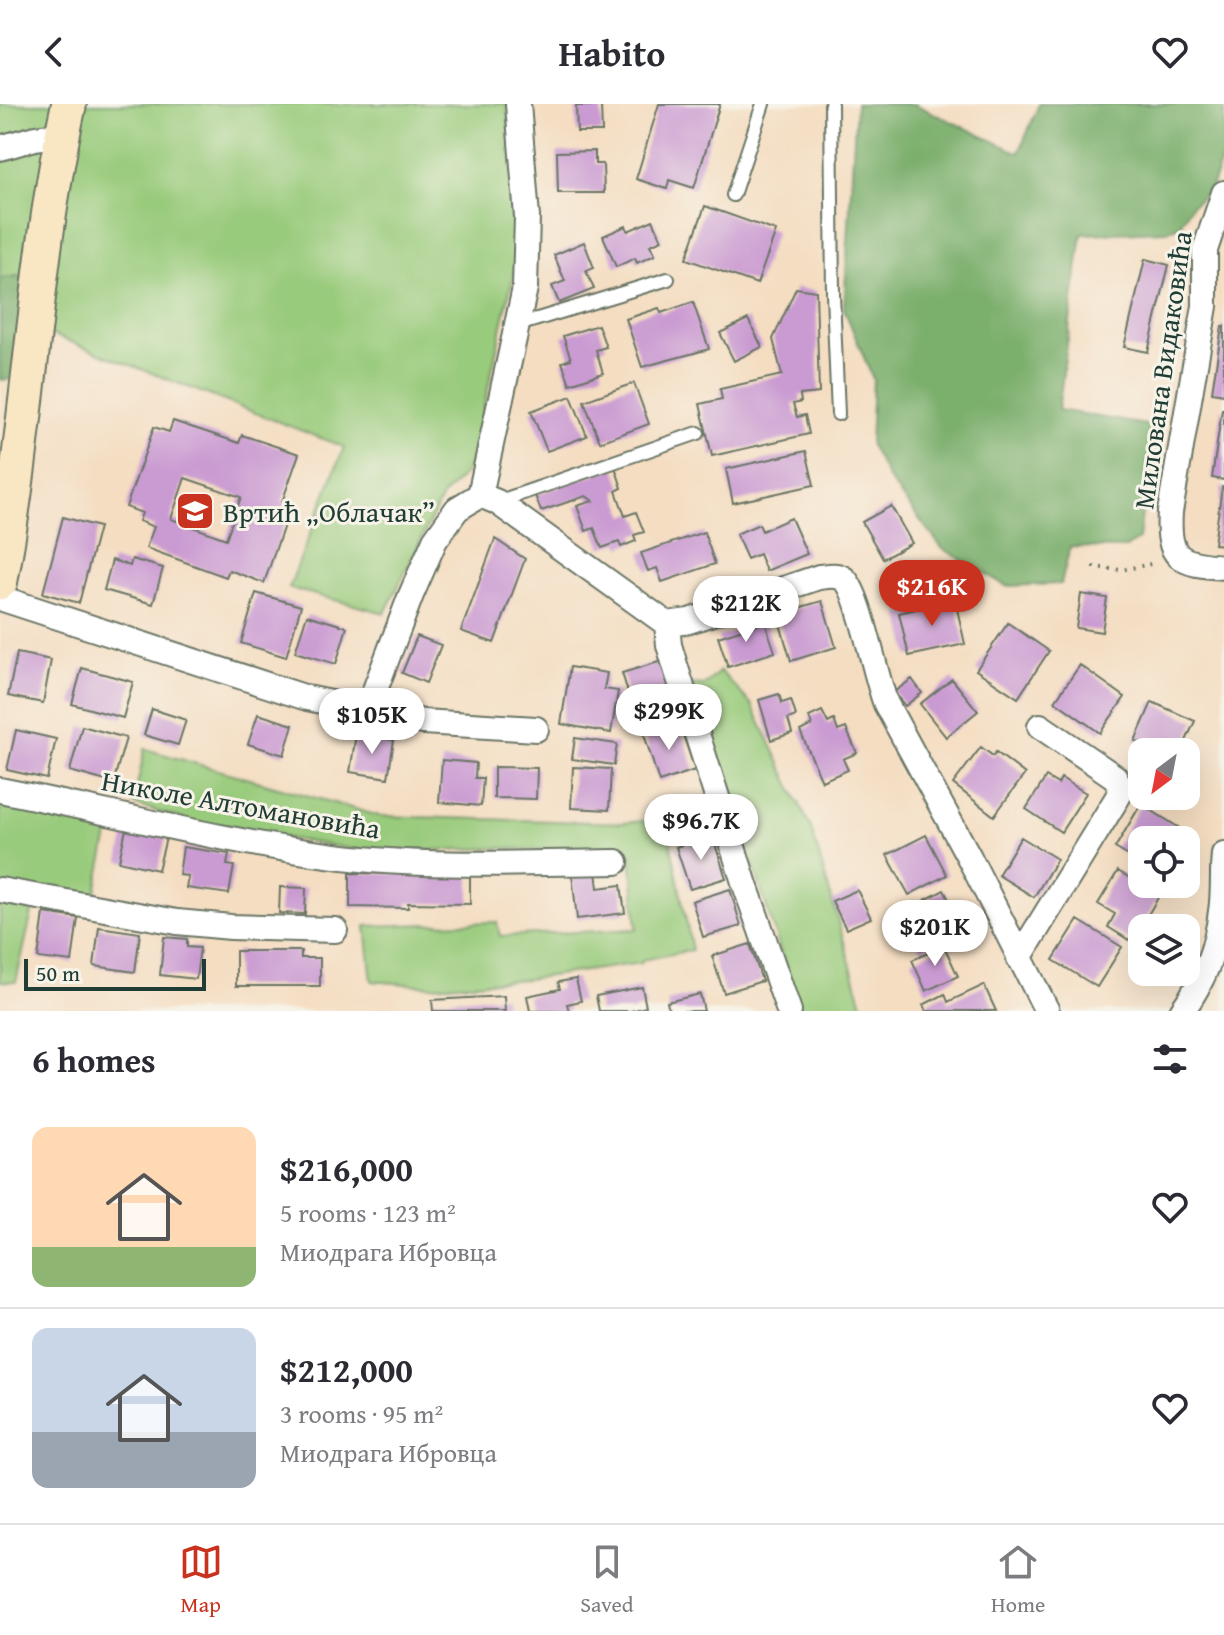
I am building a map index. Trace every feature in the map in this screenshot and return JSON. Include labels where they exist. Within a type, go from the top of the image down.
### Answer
[{"type":"street","points":[[489,499],[528,254],[518,104]]},
{"type":"street","points":[[0,148],[35,138],[65,119]]},
{"type":"street","points":[[0,582],[22,444],[33,336],[65,119]]},
{"type":"street","name":"Милована Видаковића","points":[[1175,552],[1169,534],[1170,512],[1205,306],[1205,250],[1224,193]]},
{"type":"street","points":[[489,499],[667,624],[689,621],[819,577],[836,576],[848,582],[855,596],[878,685],[886,704],[969,857],[1047,1011]]},
{"type":"street","points":[[367,711],[435,540],[457,509],[489,499]]},
{"type":"street","points":[[1175,552],[1190,562],[1224,567]]},
{"type":"street","points":[[0,598],[307,698],[423,722],[536,729]]},
{"type":"street","points":[[667,624],[669,645],[688,708],[789,1011]]},
{"type":"street","points":[[1019,958],[1119,795],[1120,786],[1115,777],[1040,726]]},
{"type":"street","name":"Николе Алтомановића","points":[[0,790],[335,856],[470,863],[616,862]]},
{"type":"street","points":[[1182,1011],[1197,988],[1217,934],[1224,854]]},
{"type":"street","points":[[0,890],[177,922],[335,930]]},
{"type":"lane","points":[[733,195],[763,104]]},
{"type":"lane","points":[[831,104],[838,414]]},
{"type":"lane","points":[[518,325],[668,279]]},
{"type":"lane","points":[[489,499],[698,433]]},
{"type":"path","points":[[1093,567],[1121,570],[1145,567],[1175,552]]},
{"type":"green space","points":[[0,104],[507,104],[519,250],[473,455],[466,472],[442,497],[385,613],[289,588],[344,447],[50,334],[42,274],[0,278]]},
{"type":"green space","points":[[856,104],[914,104],[1019,153],[1039,104],[1224,104],[1224,155],[1209,192],[1192,205],[1179,226],[1167,231],[1082,234],[1058,410],[1152,426],[1139,539],[1126,548],[1070,547],[1061,584],[1006,586],[942,548],[889,480],[870,445],[873,379],[844,309]]},
{"type":"green space","points":[[42,274],[29,377],[0,380],[0,278]]},
{"type":"green space","points":[[720,671],[752,705],[811,828],[864,1011],[799,1011],[756,873],[723,788],[690,684],[705,685]]},
{"type":"green space","points":[[145,749],[379,816],[622,823],[666,819],[692,950],[642,960],[642,963],[528,979],[431,986],[372,981],[366,926],[497,922],[500,936],[637,929],[631,854],[500,848],[369,852],[192,822],[133,804]]},
{"type":"green space","points":[[0,790],[113,812],[93,905],[36,895],[16,982],[0,981]]},
{"type":"building","points":[[659,104],[720,104],[694,188],[669,180],[667,189],[636,179]]},
{"type":"building","points":[[576,106],[601,106],[602,132],[577,132]]},
{"type":"building","points":[[595,151],[595,164],[603,164],[604,193],[558,193],[557,152]]},
{"type":"building","points":[[705,206],[776,231],[757,284],[686,259]]},
{"type":"building","points":[[653,220],[662,240],[650,245],[655,255],[637,263],[635,258],[616,267],[603,236],[626,226],[628,231]]},
{"type":"building","points":[[584,242],[594,268],[586,271],[594,289],[559,303],[552,286],[565,281],[554,255]]},
{"type":"building","points":[[1145,259],[1169,265],[1148,352],[1124,347]]},
{"type":"building","points":[[796,288],[816,291],[819,393],[800,395],[801,402],[793,404],[797,417],[805,415],[809,434],[712,456],[700,404],[722,399],[720,389],[782,375],[773,339]]},
{"type":"building","points":[[693,302],[709,349],[642,367],[626,319],[659,308],[661,313]]},
{"type":"building","points":[[748,319],[762,347],[734,361],[720,333]]},
{"type":"building","points":[[598,325],[606,347],[596,350],[603,373],[570,384],[562,362],[571,359],[563,336]]},
{"type":"building","points":[[1224,326],[1224,394],[1212,392]]},
{"type":"building","points":[[634,383],[649,424],[600,442],[584,401]]},
{"type":"building","points":[[571,396],[587,436],[547,451],[531,411]]},
{"type":"building","points":[[1224,409],[1224,480],[1212,478]]},
{"type":"building","points":[[173,421],[239,443],[242,435],[299,454],[282,502],[291,505],[264,583],[229,570],[226,577],[146,548],[154,527],[139,521],[142,513],[126,507],[154,427],[169,432]],"holes":[[[185,478],[241,497],[226,539],[171,519]]]},
{"type":"building","points":[[806,451],[814,485],[733,503],[726,469]]},
{"type":"building","points":[[615,467],[622,488],[616,491],[625,516],[636,512],[644,532],[634,535],[636,541],[621,547],[619,542],[602,548],[594,528],[586,531],[577,506],[593,501],[586,496],[541,511],[535,495]]},
{"type":"building","points":[[1224,488],[1224,545],[1214,544]]},
{"type":"building","points":[[891,506],[912,543],[883,559],[862,522]]},
{"type":"building","points":[[63,517],[99,527],[79,603],[43,593]]},
{"type":"building","points":[[791,518],[807,554],[766,571],[759,554],[747,559],[736,534],[759,524],[762,531]]},
{"type":"building","points":[[704,532],[715,564],[662,582],[657,568],[648,571],[641,553]]},
{"type":"building","points":[[495,539],[525,559],[494,643],[461,631]]},
{"type":"building","points":[[132,559],[163,568],[153,604],[104,590],[112,560],[130,566]]},
{"type":"building","points":[[256,593],[301,606],[286,657],[241,643]]},
{"type":"building","points":[[1081,594],[1107,598],[1102,632],[1076,628]]},
{"type":"building","points":[[955,600],[965,644],[909,656],[899,613]]},
{"type":"building","points":[[822,601],[836,647],[791,661],[777,614]]},
{"type":"building","points":[[307,615],[347,627],[336,664],[295,652]]},
{"type":"building","points":[[765,622],[775,652],[728,667],[718,637]]},
{"type":"building","points":[[1008,623],[1049,651],[1018,698],[976,670]]},
{"type":"building","points":[[417,636],[441,645],[426,683],[402,673]]},
{"type":"building","points":[[17,653],[51,660],[43,703],[8,696]]},
{"type":"building","points":[[662,661],[674,702],[635,715],[622,673]]},
{"type":"building","points":[[1080,665],[1125,697],[1100,733],[1055,701]]},
{"type":"building","points":[[570,667],[607,673],[604,689],[618,691],[611,733],[561,724]]},
{"type":"building","points":[[82,668],[133,682],[123,718],[72,704]]},
{"type":"building","points":[[912,679],[922,693],[905,706],[894,692]]},
{"type":"building","points":[[952,679],[978,711],[946,737],[920,704]]},
{"type":"building","points":[[779,694],[782,703],[791,700],[796,716],[788,719],[792,733],[771,740],[759,700]]},
{"type":"building","points":[[1152,702],[1195,721],[1187,738],[1136,738]]},
{"type":"building","points":[[152,709],[186,720],[178,745],[144,735]]},
{"type":"building","points":[[822,711],[828,723],[834,720],[838,731],[846,728],[857,753],[843,759],[848,770],[822,781],[800,731],[812,725],[809,717]]},
{"type":"building","points":[[258,714],[293,725],[284,755],[248,744]]},
{"type":"building","points":[[679,723],[695,770],[659,782],[644,734]]},
{"type":"building","points":[[82,726],[126,738],[113,783],[70,771]]},
{"type":"building","points":[[16,730],[56,739],[47,779],[7,770]]},
{"type":"building","points":[[356,734],[394,740],[388,778],[350,772]]},
{"type":"building","points":[[575,738],[617,744],[614,765],[572,759]]},
{"type":"building","points":[[981,747],[993,756],[996,752],[1025,774],[994,816],[953,784]]},
{"type":"building","points":[[442,760],[476,763],[475,778],[483,778],[481,806],[439,802]]},
{"type":"building","points":[[494,767],[537,768],[536,799],[494,798]]},
{"type":"building","points":[[573,767],[611,769],[609,810],[571,808]]},
{"type":"building","points":[[1046,777],[1058,784],[1061,778],[1086,793],[1061,832],[1026,809]]},
{"type":"building","points":[[1137,810],[1151,810],[1176,826],[1128,826]]},
{"type":"building","points":[[1128,826],[1128,856],[1115,848]]},
{"type":"building","points":[[126,829],[166,838],[158,870],[119,861]]},
{"type":"building","points":[[712,835],[726,878],[690,889],[676,847]]},
{"type":"building","points":[[926,835],[947,875],[909,895],[887,855]]},
{"type":"building","points":[[1021,837],[1057,859],[1034,897],[998,875]]},
{"type":"building","points":[[183,847],[229,854],[227,865],[234,866],[229,894],[186,888],[188,876],[179,875]]},
{"type":"building","points":[[596,871],[598,888],[621,885],[625,913],[577,919],[572,874]]},
{"type":"building","points":[[1118,871],[1128,877],[1128,898],[1158,898],[1148,914],[1128,914],[1128,939],[1108,927],[1115,914],[1098,904]]},
{"type":"building","points":[[350,873],[470,875],[470,904],[408,903],[408,908],[350,907]]},
{"type":"building","points":[[280,887],[306,888],[305,914],[279,913]]},
{"type":"building","points":[[730,889],[741,926],[703,937],[692,901]]},
{"type":"building","points":[[857,890],[871,918],[846,929],[832,901]]},
{"type":"building","points":[[944,890],[963,927],[921,949],[902,912]]},
{"type":"building","points":[[44,913],[78,918],[72,962],[38,958]]},
{"type":"building","points":[[1078,920],[1122,947],[1097,987],[1053,960]]},
{"type":"building","points":[[99,927],[140,933],[135,972],[94,966]]},
{"type":"building","points":[[164,937],[187,939],[187,947],[200,948],[196,979],[160,975]]},
{"type":"building","points":[[750,944],[762,981],[724,993],[712,956]]},
{"type":"building","points":[[944,946],[958,976],[926,991],[912,960]]},
{"type":"building","points":[[236,951],[301,951],[301,958],[320,958],[320,986],[236,986]]},
{"type":"building","points":[[576,979],[581,1001],[567,1004],[569,1011],[530,1011],[527,996],[560,989],[558,982]]},
{"type":"building","points":[[984,985],[996,1011],[926,1011],[923,1005],[945,994],[948,1002]]},
{"type":"building","points":[[642,987],[646,1007],[631,1011],[599,1011],[596,996]]},
{"type":"building","points":[[700,994],[704,1011],[669,1011],[667,1002]]},
{"type":"building","points":[[504,996],[505,1011],[433,1011],[432,1000]]},
{"type":"place","name":"Вртић „Облачак”","points":[[195,511]]}]
